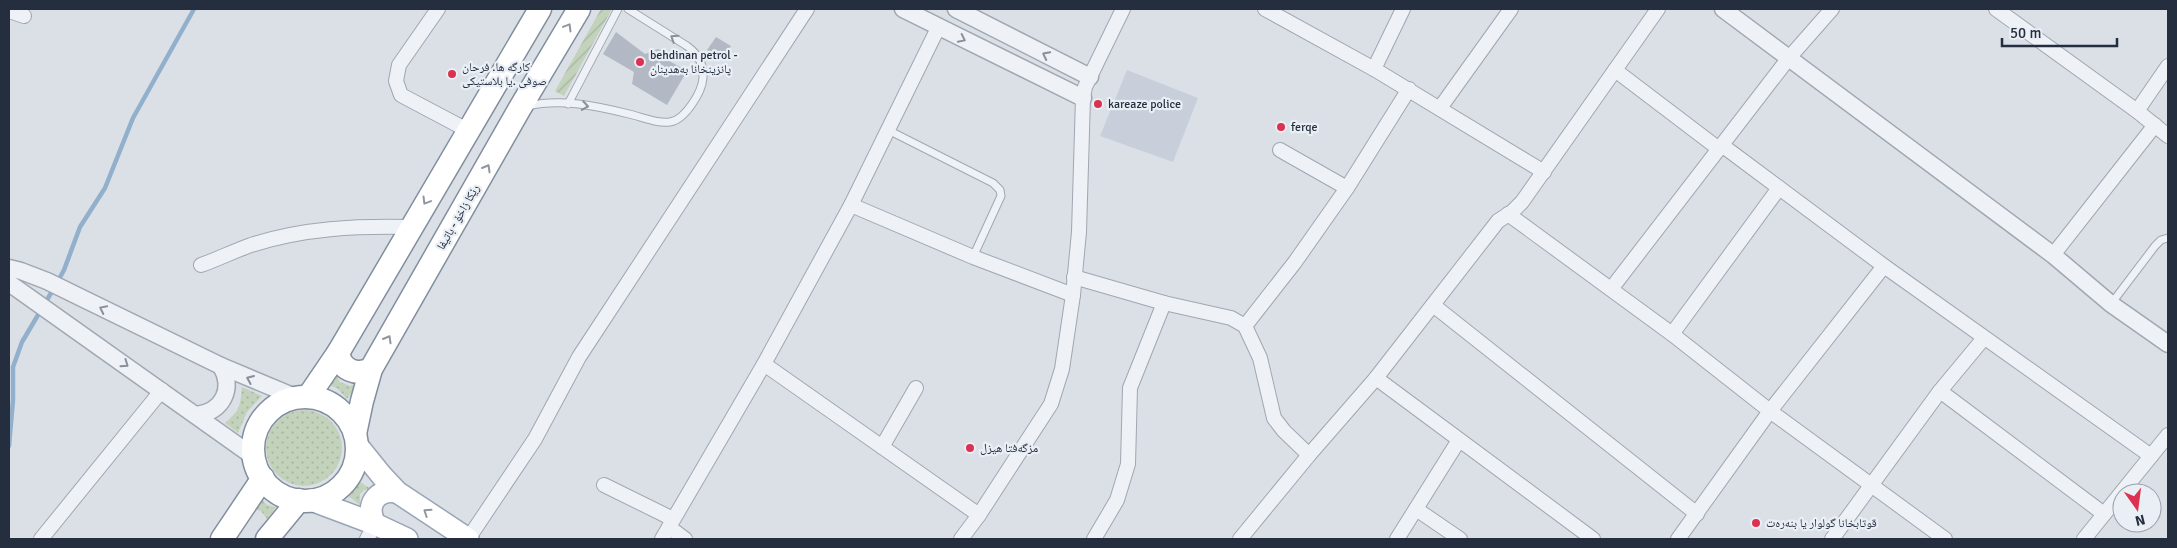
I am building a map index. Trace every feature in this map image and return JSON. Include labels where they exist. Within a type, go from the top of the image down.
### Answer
[{"type":"highway","points":[[301,397],[338,353],[410,227],[540,9]]},
{"type":"highway","name":"رێکا زاخۆ - باتیفا","points":[[356,439],[362,401],[371,368],[579,9]]},
{"type":"highway","points":[[338,353],[342,363],[350,370],[361,372],[371,368]]},
{"type":"highway","points":[[301,397],[320,399],[332,404],[342,412],[356,439],[356,461],[350,476],[340,488],[326,496],[305,500],[279,493],[263,478],[254,456],[254,441],[258,426],[268,413],[280,403],[301,397]]},
{"type":"highway","points":[[222,539],[236,522],[263,478]]},
{"type":"highway","points":[[236,522],[243,521],[258,525],[270,538],[305,500]]},
{"type":"main road","points":[[356,439],[382,476],[397,492],[468,539]]},
{"type":"main road","points":[[371,532],[371,512],[374,500],[384,492],[397,492]]},
{"type":"main road","points":[[305,500],[371,532],[407,539]]},
{"type":"street","points":[[438,9],[399,65],[396,81],[401,96],[468,131]]},
{"type":"street","points":[[468,539],[536,439],[589,342],[807,9]]},
{"type":"street","points":[[903,9],[938,28],[1083,98]]},
{"type":"street","points":[[956,9],[1090,77]]},
{"type":"street","points":[[961,539],[979,515],[1051,404],[1062,368],[1079,232],[1083,98],[1090,77],[1124,9]]},
{"type":"street","points":[[1265,9],[1374,68],[1544,172]]},
{"type":"street","points":[[1374,68],[1402,9]]},
{"type":"street","points":[[1440,108],[1511,9]]},
{"type":"street","points":[[1240,539],[1376,378],[1498,221],[1522,202],[1658,9]]},
{"type":"street","points":[[1723,9],[2053,255],[2111,304],[2168,344]]},
{"type":"street","points":[[1611,289],[1788,59],[1832,9]]},
{"type":"street","points":[[1996,9],[2155,124],[2168,136]]},
{"type":"street","points":[[9,11],[24,16]]},
{"type":"street","points":[[668,528],[764,364],[851,205],[938,28]]},
{"type":"street","points":[[2137,111],[2168,66]]},
{"type":"street","points":[[1615,70],[1884,266],[2151,456]]},
{"type":"street","points":[[1245,326],[1295,262],[1347,188],[1409,89]]},
{"type":"street","points":[[2053,255],[2155,124]]},
{"type":"street","points":[[1280,150],[1347,188]]},
{"type":"street","points":[[1672,334],[1779,188]]},
{"type":"street","points":[[851,205],[972,257],[1072,294]]},
{"type":"street","points":[[1508,214],[1672,334],[1770,411],[1945,539]]},
{"type":"street","points":[[202,265],[250,246],[310,231],[351,227],[410,227]]},
{"type":"street","points":[[1678,539],[1770,411],[1884,266]]},
{"type":"street","points":[[9,268],[47,282],[221,366],[301,397]]},
{"type":"street","points":[[1074,277],[1164,303],[1230,318],[1245,326],[1260,358],[1274,418],[1284,431],[1309,455]]},
{"type":"street","points":[[9,283],[254,456]]},
{"type":"street","points":[[1094,539],[1117,500],[1128,464],[1130,388],[1164,303]]},
{"type":"street","points":[[1433,305],[1697,514]]},
{"type":"street","points":[[1832,539],[1940,392],[1984,338]]},
{"type":"street","points":[[764,364],[979,515]]},
{"type":"street","points":[[197,415],[207,414],[222,403],[228,384],[221,366]]},
{"type":"street","points":[[1376,378],[1593,539]]},
{"type":"street","points":[[882,447],[916,388]]},
{"type":"street","points":[[41,539],[162,390]]},
{"type":"street","points":[[1940,392],[2104,514]]},
{"type":"street","points":[[2084,539],[2168,435]]},
{"type":"street","points":[[1398,539],[1459,440]]},
{"type":"street","points":[[604,485],[685,539]]},
{"type":"street","points":[[1416,509],[1460,539]]},
{"type":"lane","points":[[568,104],[618,9]]},
{"type":"lane","points":[[520,108],[550,102],[620,112],[668,123],[680,117],[703,82],[704,72],[701,62],[695,53],[628,9]]},
{"type":"lane","points":[[888,130],[993,183],[1000,190],[1001,196],[972,257]]},
{"type":"lane","points":[[2111,304],[2155,246],[2161,240],[2168,238]]},
{"type":"shaded area","points":[[1127,70],[1198,98],[1173,162],[1100,136]]},
{"type":"green space","points":[[601,9],[612,9],[564,96],[555,91]]},
{"type":"green space","points":[[335,374],[340,382],[350,386],[358,383],[347,399],[337,388],[326,384]]},
{"type":"green space","points":[[242,387],[262,396],[247,412],[238,433],[225,423],[234,415],[238,408]]},
{"type":"green space","points":[[304,410],[319,413],[331,421],[339,433],[342,448],[339,463],[331,475],[319,483],[304,486],[289,483],[277,475],[269,463],[266,448],[269,433],[277,421],[289,413]]},
{"type":"green space","points":[[357,480],[371,489],[364,490],[360,494],[360,505],[348,496]]},
{"type":"green space","points":[[261,498],[267,505],[276,507],[267,519],[261,511],[253,509]]},
{"type":"building","points":[[616,32],[645,54],[658,49],[665,52],[666,59],[687,71],[667,105],[632,84],[634,72],[603,54]]},
{"type":"building","points":[[716,37],[731,46],[723,60],[707,50]]},
{"type":"waterway","points":[[58,281],[80,227],[105,188],[133,118],[194,9]]},
{"type":"waterway","points":[[9,446],[13,400],[13,367],[22,342],[54,288]]},
{"type":"place","name":"behdinan petrol - پانزینخانا بەهدینان","points":[[640,62]]},
{"type":"place","name":"کارگه ها. فرحان صوفی .یا بلاستیکی","points":[[452,74]]},
{"type":"place","name":"kareaze police","points":[[1098,104]]},
{"type":"place","name":"ferqe","points":[[1281,127]]},
{"type":"place","name":"مزگەفتا هیزل","points":[[970,448]]},
{"type":"place","name":"قوتابخانا گولوار یا بنەرەت","points":[[1756,523]]}]
